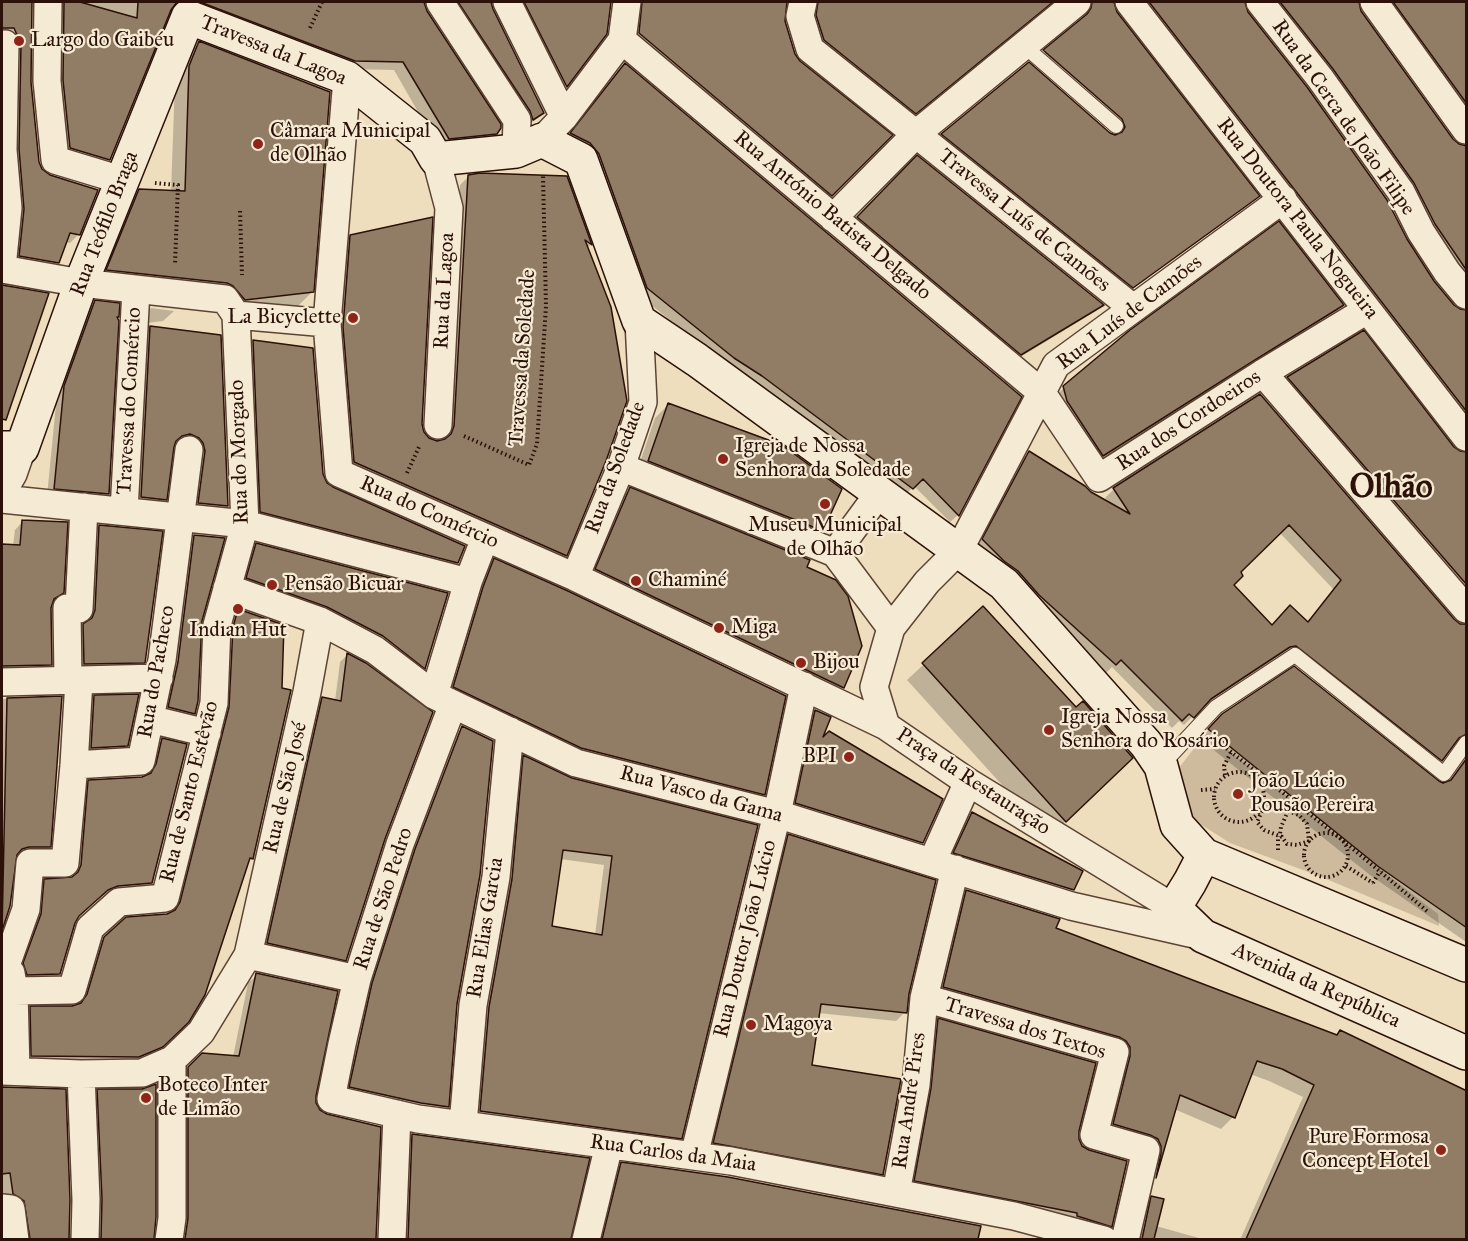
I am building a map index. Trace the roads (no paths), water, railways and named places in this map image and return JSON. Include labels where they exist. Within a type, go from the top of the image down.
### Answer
[{"type":"street","points":[[48,2],[47,81],[55,160],[121,180]]},
{"type":"street","points":[[440,2],[516,120],[581,160],[639,321],[697,360],[1004,584],[1146,744],[1161,766],[1177,825],[1204,855],[1467,965]]},
{"type":"street","points":[[507,2],[541,136]]},
{"type":"street","points":[[436,159],[541,136],[622,40],[627,2]]},
{"type":"street","name":"Travessa Luís de Camões","points":[[803,2],[800,16],[810,49],[1133,308]]},
{"type":"street","points":[[833,218],[915,134],[1077,2]]},
{"type":"street","name":"Rua Doutora Paula Nogueira","points":[[1129,2],[1283,199],[1366,310],[1458,409],[1467,437]]},
{"type":"street","name":"Rua da Cerca de João Filipe","points":[[1260,2],[1327,87],[1401,192],[1421,232],[1447,272],[1467,295]]},
{"type":"street","points":[[1374,2],[1467,130]]},
{"type":"street","name":"Travessa da Lagoa","points":[[191,9],[347,78],[424,140],[436,159]]},
{"type":"street","name":"Rua Teófilo Braga","points":[[12,448],[191,9]]},
{"type":"street","name":"Rua António Batista Delgado","points":[[622,40],[1042,393]]},
{"type":"street","points":[[47,44],[3,44],[3,150],[8,208],[2,269],[81,283],[225,299],[239,315],[327,323],[347,78]]},
{"type":"street","name":"Rua da Lagoa","points":[[436,159],[449,208],[438,425]]},
{"type":"street","name":"Rua Luís de Camões","points":[[959,550],[1056,365],[1283,199]]},
{"type":"street","name":"Travessa do Comércio","points":[[124,511],[136,290]]},
{"type":"street","name":"Rua dos Cordoeiros","points":[[1042,393],[1099,478],[1366,310]]},
{"type":"street","name":"Rua do Morgado","points":[[227,588],[245,524],[239,315]]},
{"type":"street","name":"Rua da Soledade","points":[[575,577],[621,467],[643,402],[639,321]]},
{"type":"street","name":"Rua do Comércio","points":[[327,323],[339,473],[575,577],[886,726]]},
{"type":"street","points":[[1263,373],[1467,609]]},
{"type":"street","points":[[2,493],[13,474],[12,448]]},
{"type":"street","name":"Rua do Pacheco","points":[[74,765],[141,760],[159,678],[182,518],[189,450]]},
{"type":"street","points":[[621,467],[835,553],[891,628]]},
{"type":"street","points":[[835,553],[880,492]]},
{"type":"street","points":[[2,499],[245,524],[468,582]]},
{"type":"street","points":[[84,507],[79,609],[67,608],[74,680],[74,765],[66,863],[30,863],[26,909],[5,949],[14,991],[9,1071],[81,1074],[142,1072],[172,1060],[172,1218],[169,1239]]},
{"type":"street","name":"Rua de São Pedro","points":[[331,1099],[357,979],[444,700],[468,582],[485,538]]},
{"type":"street","name":"Praça da Restauração","points":[[959,550],[927,582],[891,628],[874,687],[886,726],[968,782],[1174,908]]},
{"type":"street","name":"Rua Vasco da Gama","points":[[227,588],[320,621],[375,650],[444,700],[576,763],[777,814],[1071,906],[1203,936]]},
{"type":"street","name":"Rua de Santo Estêvão","points":[[14,991],[72,990],[90,928],[118,902],[165,898],[214,704],[217,626],[227,588]]},
{"type":"street","name":"Rua de São José","points":[[172,1060],[201,1032],[248,955],[307,692],[320,621]]},
{"type":"street","points":[[2,682],[159,678]]},
{"type":"street","name":"Rua Doutor João Lúcio","points":[[694,1156],[777,814],[804,686]]},
{"type":"street","points":[[150,719],[207,733]]},
{"type":"street","name":"Rua Elias Garcia","points":[[463,1125],[473,1005],[496,876],[510,731]]},
{"type":"street","name":"Rua André Pires","points":[[896,1193],[916,1085],[924,999],[943,865],[968,782]]},
{"type":"street","points":[[1174,908],[1204,855]]},
{"type":"street","name":"Avenida da República","points":[[1174,908],[1203,936],[1466,1050]]},
{"type":"street","points":[[248,955],[357,979]]},
{"type":"street","name":"Travessa dos Textos","points":[[924,999],[1115,1052],[1094,1135],[1146,1150],[1125,1239]]},
{"type":"street","points":[[81,1074],[86,1200],[85,1239]]},
{"type":"street","name":"Rua Carlos da Maia","points":[[331,1099],[397,1114],[463,1125],[731,1161],[1014,1216],[1047,1232],[1104,1239]]},
{"type":"street","points":[[392,1239],[397,1114]]},
{"type":"street","points":[[586,1239],[609,1145]]},
{"type":"street","points":[[2,1208],[11,1209],[15,1239]]},
{"type":"lane","points":[[1023,45],[1116,126]]},
{"type":"lane","points":[[1161,766],[1216,707],[1295,655],[1444,774],[1467,743]]},
{"type":"place","name":"Largo do Gaibéu","points":[[19,41]]},
{"type":"place","name":"Câmara Municipal de Olhão","points":[[258,144]]},
{"type":"place","name":"La Bicyclette","points":[[353,318]]},
{"type":"place","name":"Igreja de Nossa Senhora da Soledade","points":[[723,459]]},
{"type":"place","name":"Museu Municipal de Olhão","points":[[825,504]]},
{"type":"place","name":"Chaminé","points":[[636,581]]},
{"type":"place","name":"Pensão Bicuar","points":[[272,585]]},
{"type":"place","name":"Indian Hut","points":[[238,609]]},
{"type":"place","name":"Miga","points":[[719,628]]},
{"type":"place","name":"Bijou","points":[[801,663]]},
{"type":"place","name":"Igreja Nossa Senhora do Rosário","points":[[1049,730]]},
{"type":"place","name":"BPI","points":[[849,757]]},
{"type":"place","name":"João Lúcio Pousão Pereira","points":[[1238,794]]},
{"type":"place","name":"Magoya","points":[[751,1025]]},
{"type":"place","name":"Boteco Inter de Limão","points":[[146,1098]]},
{"type":"place","name":"Pure Formosa Concept Hotel","points":[[1441,1150]]},
{"type":"district","name":"Olhão","points":[[1391,489]]}]
